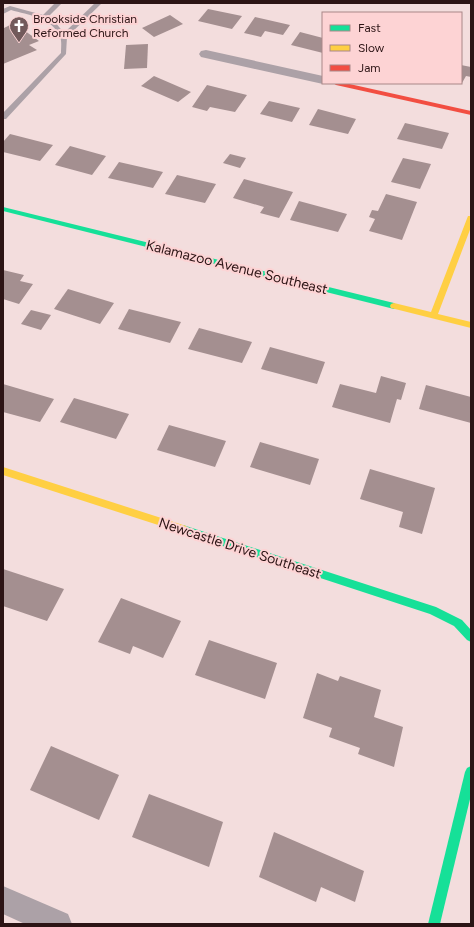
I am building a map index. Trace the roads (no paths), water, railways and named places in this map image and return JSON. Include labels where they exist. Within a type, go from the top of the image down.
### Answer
[{"type":"street","points":[[206,54],[322,80]]},
{"type":"street","points":[[340,84],[471,113]]},
{"type":"street","name":"Kalamazoo Avenue Southeast","points":[[3,209],[471,325]]},
{"type":"street","points":[[434,316],[471,218]]},
{"type":"street","name":"Newcastle Drive Southeast","points":[[3,471],[432,610],[458,623],[471,637]]},
{"type":"street","points":[[434,924],[471,772]]},
{"type":"street","points":[[3,900],[58,924]]},
{"type":"lane","points":[[3,12],[16,3]]},
{"type":"lane","points":[[44,17],[59,3]]},
{"type":"lane","points":[[64,36],[99,3]]},
{"type":"lane","points":[[3,118],[64,53],[64,36],[53,23],[44,17],[10,8]]},
{"type":"place","name":"Brookside Christian Reformed Church","points":[[19,43]]}]
